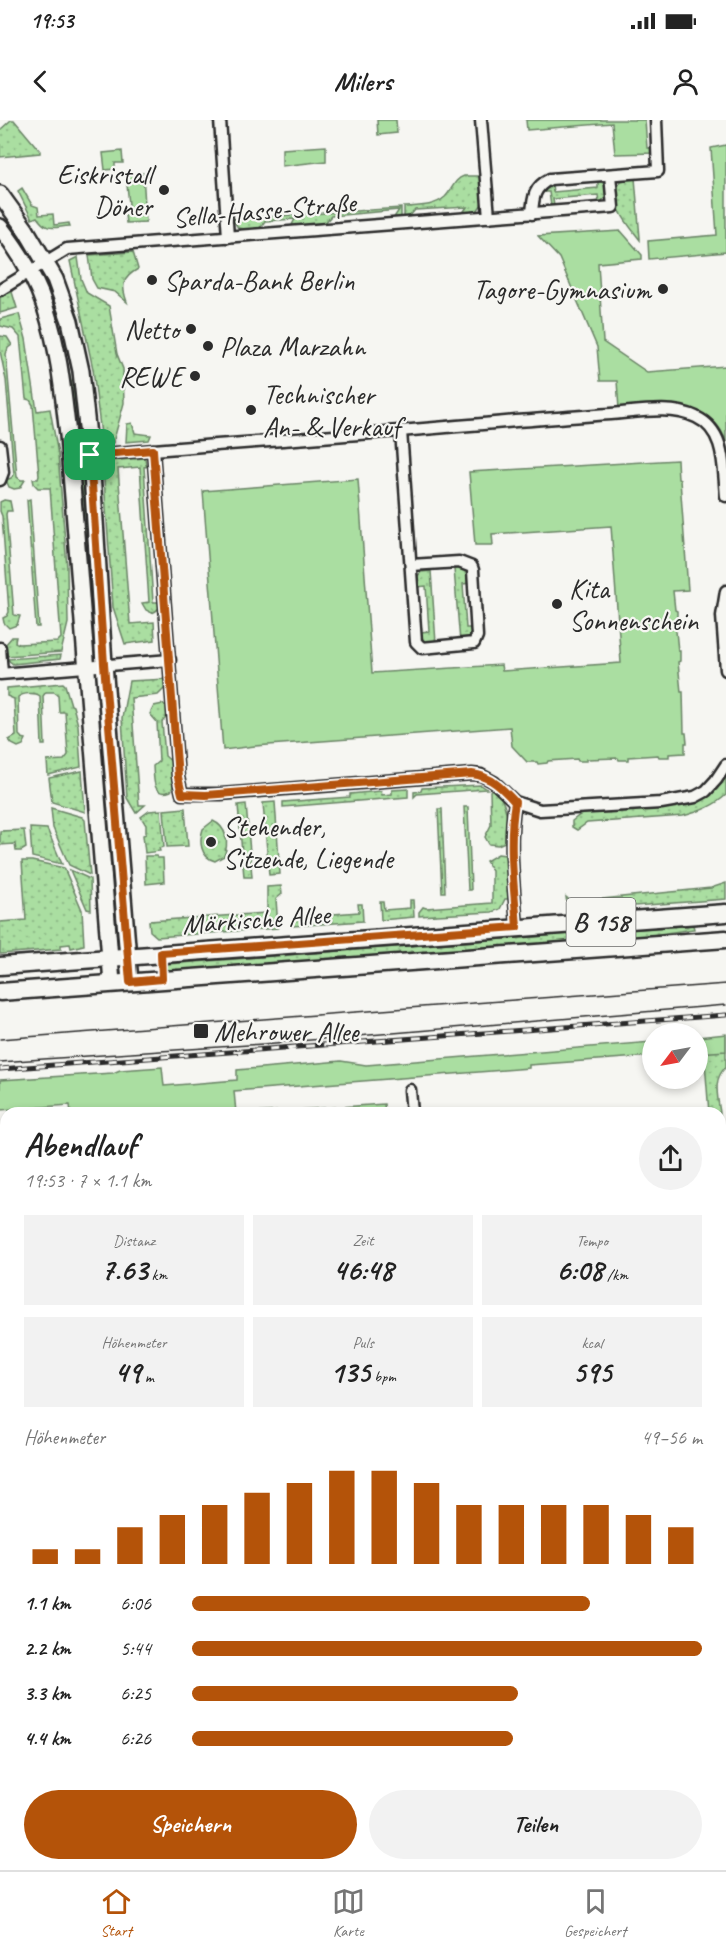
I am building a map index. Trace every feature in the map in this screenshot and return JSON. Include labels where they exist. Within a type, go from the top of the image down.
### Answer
[{"type":"main road","points":[[0,194],[46,261],[63,298],[73,333],[85,396],[130,982]]},
{"type":"main road","points":[[0,227],[29,272],[45,306],[62,378],[112,983]]},
{"type":"main road","name":"Märkische Allee","points":[[0,966],[726,913]]},
{"type":"main road","name":"Märkische Allee","points":[[0,992],[726,939]]},
{"type":"main road","points":[[161,953],[162,979]]},
{"type":"street","points":[[220,120],[228,237]]},
{"type":"street","points":[[481,120],[489,217]]},
{"type":"street","points":[[532,213],[533,194],[541,184],[550,179],[658,171],[656,120]]},
{"type":"street","name":"Sella-Hasse-Straße","points":[[46,261],[67,249],[613,207],[610,175]]},
{"type":"street","points":[[0,290],[46,261]]},
{"type":"street","points":[[90,455],[633,412],[681,412],[707,423],[717,434],[722,452],[726,496]]},
{"type":"street","points":[[401,431],[416,642],[422,648],[474,643],[477,636],[471,567],[459,562],[411,565]]},
{"type":"street","points":[[0,446],[3,472],[0,480]]},
{"type":"street","points":[[153,450],[178,777],[182,794],[214,794],[472,774],[481,775],[494,782],[515,802],[540,810],[661,803],[696,797],[717,780],[726,765]]},
{"type":"street","points":[[726,591],[722,616],[726,670]]},
{"type":"street","points":[[0,648],[1,674],[170,660]]},
{"type":"street","points":[[515,802],[512,849],[517,927]]},
{"type":"street","points":[[410,1090],[411,1107]]},
{"type":"green space","points":[[14,120],[40,153],[0,157],[0,130]]},
{"type":"green space","points":[[377,120],[396,120],[397,133],[378,135]]},
{"type":"green space","points":[[526,120],[645,120],[647,148],[654,148],[655,153],[615,154],[612,123],[527,130]]},
{"type":"green space","points":[[726,145],[726,252],[649,259],[648,241],[717,235],[711,148]]},
{"type":"green space","points":[[326,146],[326,161],[282,166],[282,149]]},
{"type":"green space","points":[[122,151],[123,163],[115,163],[115,169],[105,170],[103,153]]},
{"type":"green space","points":[[143,173],[146,222],[126,223],[125,215],[130,214],[126,175]]},
{"type":"green space","points":[[464,176],[480,176],[482,204],[477,211],[462,214],[467,207],[415,210],[408,218],[404,218],[404,207],[436,203],[445,197],[453,185]]},
{"type":"green space","points":[[635,178],[640,240],[620,212],[616,196],[621,181]]},
{"type":"green space","points":[[598,181],[604,183],[607,190],[606,197],[599,203],[598,195],[553,199],[554,206],[551,206],[549,192],[543,192],[544,188],[552,185],[553,192],[598,188]]},
{"type":"green space","points":[[22,188],[32,205],[38,207],[39,215],[53,214],[54,225],[69,223],[70,226],[51,228],[44,225],[37,217],[32,219],[18,191]]},
{"type":"green space","points":[[401,208],[401,219],[393,219],[399,210],[331,216],[324,224],[291,227],[295,219],[265,221],[259,229],[249,230],[238,228],[233,219]]},
{"type":"green space","points":[[621,231],[642,255],[642,259],[598,263],[603,342],[647,372],[726,366],[726,442],[719,428],[709,418],[696,412],[665,407],[619,409],[617,381],[600,381],[597,347],[559,258],[538,236]]},
{"type":"green space","points":[[133,252],[138,269],[124,283],[127,302],[115,292],[97,288],[92,279],[89,255]]},
{"type":"green space","points":[[78,257],[81,279],[87,293],[109,306],[117,354],[123,369],[124,403],[113,443],[102,443],[93,369],[70,261]]},
{"type":"green space","points":[[12,292],[17,308],[0,313],[0,296]]},
{"type":"green space","points":[[55,305],[74,394],[80,461],[88,500],[97,623],[93,623],[84,502],[50,307]]},
{"type":"green space","points":[[19,314],[26,339],[37,411],[50,409],[58,454],[67,567],[68,623],[61,652],[6,656],[5,645],[12,637],[16,637],[15,642],[19,644],[57,642],[61,638],[50,488],[38,488],[33,479],[38,479],[39,476],[33,405],[30,400],[26,399],[20,337],[13,329],[0,326],[0,319]]},
{"type":"green space","points":[[0,336],[7,337],[12,345],[6,354],[17,477],[25,480],[20,488],[14,489],[9,487],[6,480],[14,475]]},
{"type":"green space","points":[[132,423],[135,433],[151,435],[149,440],[126,442],[127,424]]},
{"type":"green space","points":[[145,458],[146,465],[150,466],[144,467],[153,602],[160,602],[160,604],[158,609],[152,613],[146,610],[142,603],[149,602],[140,467],[118,469],[130,624],[154,622],[155,640],[125,644],[113,607],[103,465],[108,461]]},
{"type":"green space","points":[[677,460],[688,590],[673,591],[677,611],[677,621],[675,621],[678,651],[680,651],[678,662],[681,692],[683,692],[684,733],[686,733],[687,743],[685,743],[685,753],[669,754],[669,757],[658,755],[628,757],[628,760],[618,758],[578,761],[577,759],[538,764],[527,762],[512,746],[510,727],[223,750],[203,491],[358,479],[372,673],[501,665],[502,671],[621,663],[611,526],[492,534],[493,545],[475,545],[469,472]]},
{"type":"green space","points":[[30,499],[39,627],[36,627],[27,500]]},
{"type":"green space","points":[[10,501],[12,511],[7,511],[6,514],[14,615],[20,616],[17,625],[9,628],[3,618],[9,612],[0,511],[0,502]]},
{"type":"green space","points":[[463,568],[469,572],[470,583],[463,584],[466,628],[473,628],[472,639],[460,642],[454,569]]},
{"type":"green space","points":[[431,571],[436,643],[426,644],[421,641],[421,632],[429,631],[426,586],[417,587],[417,577],[421,572]]},
{"type":"green space","points":[[61,655],[60,659],[13,664],[7,659]]},
{"type":"green space","points":[[167,679],[167,686],[158,695],[131,698],[139,805],[145,805],[136,813],[127,798],[122,718],[129,681]]},
{"type":"green space","points":[[63,683],[78,725],[81,767],[48,775],[47,761],[64,760],[68,755],[65,712],[59,712],[58,695],[54,692],[46,692],[43,696],[45,745],[42,745],[40,696],[29,694],[18,697],[19,735],[26,739],[23,745],[18,747],[9,740],[16,736],[14,699],[7,696],[7,688]]},
{"type":"green space","points":[[94,704],[99,704],[104,785],[113,835],[120,932],[116,932],[109,838],[102,800]]},
{"type":"green space","points":[[163,704],[169,707],[168,716],[162,722],[165,756],[174,764],[175,782],[171,791],[160,792],[155,786],[153,766],[159,761],[157,722],[150,714],[154,706]]},
{"type":"green space","points":[[82,771],[85,812],[52,802],[49,778]]},
{"type":"green space","points":[[726,777],[726,795],[695,813],[683,816],[587,823],[577,830],[572,827],[572,821],[581,814],[682,806],[696,802],[713,792]]},
{"type":"green space","points":[[481,785],[487,789],[417,794],[414,797],[414,792],[421,791],[422,788]]},
{"type":"green space","points":[[493,787],[502,799],[507,819],[507,841],[498,845],[489,844],[485,837],[491,825],[490,791]]},
{"type":"green space","points":[[408,789],[408,797],[283,807],[283,802],[350,797],[350,794],[381,791],[382,795],[392,794],[392,790]]},
{"type":"green space","points":[[275,802],[280,874],[269,875],[263,803]]},
{"type":"green space","points":[[246,804],[252,877],[244,877],[238,805]]},
{"type":"green space","points":[[464,807],[468,807],[471,890],[468,890]]},
{"type":"green space","points":[[51,808],[82,817],[85,820],[90,875],[69,865],[53,828]]},
{"type":"green space","points":[[185,808],[188,846],[167,847],[164,810]]},
{"type":"green space","points":[[438,809],[442,809],[445,892],[442,892]]},
{"type":"green space","points":[[161,810],[164,847],[159,848],[160,851],[145,853],[143,835],[146,834],[146,825],[141,817],[149,811]]},
{"type":"green space","points":[[213,821],[221,827],[226,836],[224,856],[215,861],[206,856],[201,843],[203,829]]},
{"type":"green space","points":[[30,828],[47,829],[62,864],[32,857]]},
{"type":"green space","points":[[24,830],[26,848],[16,851],[15,844],[0,845],[0,831]]},
{"type":"green space","points":[[498,854],[505,855],[508,865],[509,899],[505,899],[500,909],[492,912],[419,916],[423,907],[492,903],[492,871],[486,861]]},
{"type":"green space","points":[[145,856],[163,858],[164,882],[146,884]]},
{"type":"green space","points":[[22,861],[64,868],[82,910],[84,945],[71,948],[70,944],[61,945],[61,949],[0,954],[0,922],[26,920]]},
{"type":"green space","points":[[70,870],[90,879],[91,910],[87,909]]},
{"type":"green space","points":[[726,883],[726,899],[568,911],[566,897],[572,902],[711,888]]},
{"type":"green space","points":[[281,886],[282,894],[276,899],[278,928],[157,937],[150,931],[149,921],[267,913],[267,887]]},
{"type":"green space","points":[[410,900],[413,900],[414,917],[381,920],[380,902],[383,902],[384,910],[410,908]]},
{"type":"green space","points":[[358,904],[362,904],[363,921],[293,926],[295,917],[359,912]]},
{"type":"green space","points":[[693,925],[694,929],[638,937],[167,973],[164,966],[167,964]]},
{"type":"green space","points":[[726,1034],[726,1051],[708,1052],[708,1036]]},
{"type":"green space","points":[[726,1035],[726,1067],[717,1083],[719,1107],[709,1107],[708,1037]]},
{"type":"green space","points":[[642,1043],[642,1057],[234,1091],[235,1107],[70,1107],[70,1105],[0,1107],[0,1080],[113,1073],[120,1070],[162,1067],[164,1086],[237,1080],[237,1070],[341,1061],[366,1065]]},
{"type":"green space","points":[[384,1104],[384,1107],[341,1107]]},
{"type":"tram line","points":[[0,1039],[726,984]]},
{"type":"tram line","points":[[0,1062],[263,1044],[726,1005]]},
{"type":"railway","points":[[0,1069],[726,1015]]},
{"type":"place","name":"Eiskristall Döner","points":[[164,190]]},
{"type":"place","name":"Sparda-Bank Berlin","points":[[152,280]]},
{"type":"place","name":"Tagore-Gymnasium","points":[[663,289]]},
{"type":"place","name":"Netto","points":[[191,329]]},
{"type":"place","name":"Plaza Marzahn","points":[[208,346]]},
{"type":"place","name":"REWE","points":[[195,376]]},
{"type":"place","name":"Technischer An- & Verkauf","points":[[251,410]]},
{"type":"place","name":"Kita Sonnenschein","points":[[557,604]]},
{"type":"place","name":"Stehender, Sitzende, Liegende","points":[[211,842]]},
{"type":"place","name":"Mehrower Allee","points":[[201,1031]]},
{"type":"route","points":[[153,450],[178,777],[182,794],[206,795],[481,775],[494,782],[515,802],[512,849],[517,927],[161,953],[162,979],[130,982],[104,664],[90,455],[153,450]]}]
